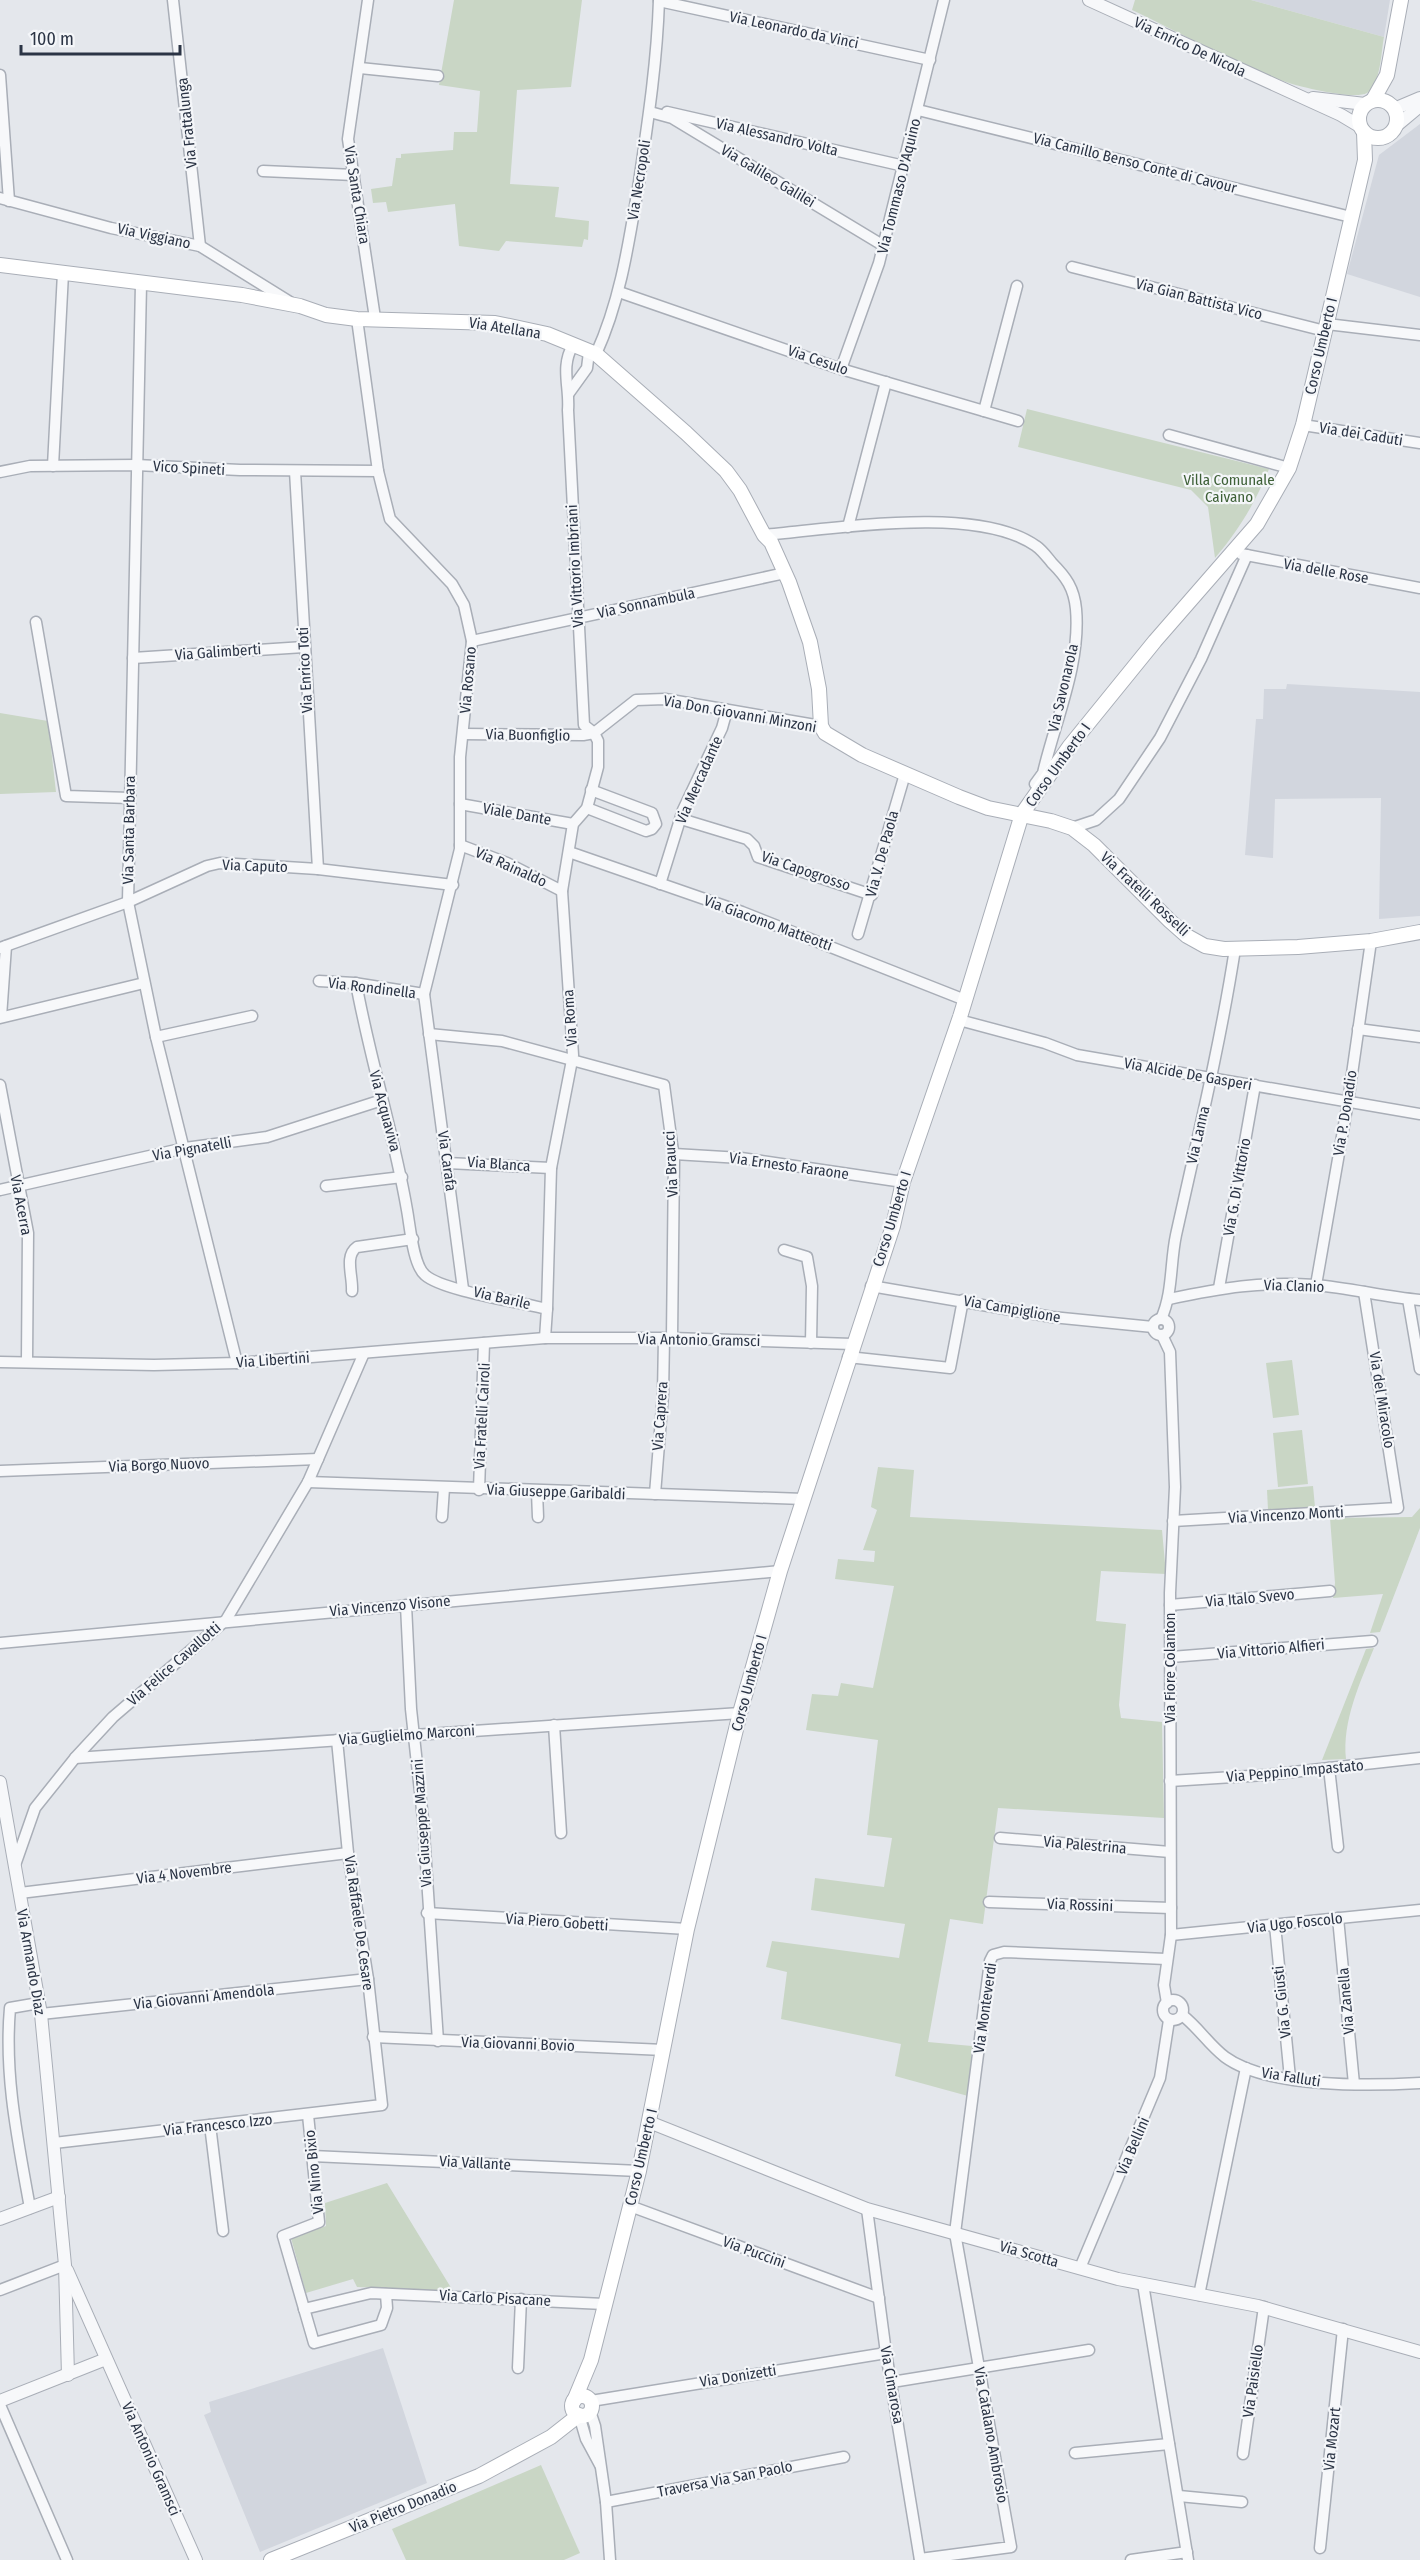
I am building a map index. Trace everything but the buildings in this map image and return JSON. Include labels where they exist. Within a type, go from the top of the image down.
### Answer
[{"type":"main road","points":[[1387,75],[1359,115],[1362,129],[1374,137],[1385,136],[1396,126],[1397,117],[1392,106],[1387,75],[1401,0]]},
{"type":"main road","points":[[1369,102],[1392,106]]},
{"type":"main road","name":"Corso Umberto I","points":[[581,2407],[604,2304],[650,2122],[687,1929],[740,1713],[780,1571],[850,1350],[893,1226],[903,1182],[959,1020],[1022,814],[1069,747],[1155,641],[1257,524],[1289,468],[1303,424],[1365,160],[1362,129]]},
{"type":"main road","name":"Corso Umberto I","points":[[1365,160],[1385,136]]},
{"type":"main road","name":"Via Atellana","points":[[0,264],[141,284],[198,289],[295,305],[326,315],[357,319],[495,323],[528,329],[593,353],[726,471],[740,490],[764,535],[771,542],[810,642],[819,689],[821,726]]},
{"type":"main road","name":"Via Don Giovanni Minzoni","points":[[821,726],[825,733],[854,751],[905,774],[988,808],[1022,814]]},
{"type":"main road","name":"Via Fratelli Rosselli","points":[[1022,814],[1072,828],[1187,936],[1205,945],[1235,949],[1371,941],[1420,933]]},
{"type":"main road","name":"Via Pietro Donadio","points":[[271,2560],[479,2476],[567,2426],[581,2407]]},
{"type":"main road","name":"Via Pietro Donadio","points":[[532,2447],[581,2407]]},
{"type":"street","name":"Via Frattalunga","points":[[173,0],[200,246]]},
{"type":"street","name":"Via Santa Chiara","points":[[368,0],[348,139],[375,318]]},
{"type":"street","name":"Via Leonardo da Vinci","points":[[659,0],[930,60]]},
{"type":"street","name":"Via Necropoli","points":[[593,353],[612,320],[619,292],[650,110],[658,44],[659,0]]},
{"type":"street","name":"Via Tommaso D'Aquino","points":[[841,369],[884,246],[944,0]]},
{"type":"street","name":"Via Enrico De Nicola","points":[[1089,0],[1341,115],[1362,129]]},
{"type":"street","points":[[360,68],[438,76]]},
{"type":"street","points":[[0,75],[5,199]]},
{"type":"street","points":[[1291,94],[1369,102]]},
{"type":"street","points":[[1392,106],[1420,98]]},
{"type":"street","points":[[1396,126],[1420,106]]},
{"type":"street","name":"Via Alessandro Volta","points":[[650,110],[904,166]]},
{"type":"street","name":"Via Galileo Galilei","points":[[650,110],[672,118],[884,246]]},
{"type":"street","name":"Via Camillo Benso Conte di Cavour","points":[[918,110],[1351,217]]},
{"type":"street","points":[[263,171],[354,175]]},
{"type":"street","name":"Via Viggiano","points":[[5,199],[111,228],[200,246],[295,305]]},
{"type":"street","name":"Via Gian Battista Vico","points":[[1072,267],[1326,327],[1420,335]]},
{"type":"street","points":[[53,466],[63,273]]},
{"type":"street","name":"Via Santa Barbara","points":[[141,284],[129,902],[156,1036],[237,1363]]},
{"type":"street","points":[[984,411],[1017,286]]},
{"type":"street","name":"Via Cesulo","points":[[619,292],[841,369],[1018,421]]},
{"type":"street","name":"Via Rosano","points":[[357,319],[378,471],[390,519],[452,584],[464,605],[472,641],[462,734],[460,845],[453,885],[424,994],[429,1034]]},
{"type":"street","name":"Via Vittorio Imbriani","points":[[573,345],[566,360],[566,384],[569,393],[577,618],[584,725],[594,733]]},
{"type":"street","points":[[569,393],[593,353]]},
{"type":"street","points":[[848,527],[886,382]]},
{"type":"street","name":"Via dei Caduti","points":[[1303,424],[1420,443]]},
{"type":"street","points":[[1169,435],[1289,468]]},
{"type":"street","name":"Vico Spineti","points":[[0,472],[30,466],[136,465],[295,471],[378,471]]},
{"type":"street","name":"Via Enrico Toti","points":[[295,471],[318,869]]},
{"type":"street","name":"Via Savonarola","points":[[764,535],[896,523],[963,524],[1001,530],[1036,546],[1065,575],[1072,589],[1076,612],[1070,669],[1042,773],[1029,794],[1022,814]]},
{"type":"street","name":"Via delle Rose","points":[[1232,552],[1420,588]]},
{"type":"street","points":[[1072,828],[1096,820],[1119,799],[1160,738],[1201,659],[1247,555]]},
{"type":"street","name":"Via Sonnambula","points":[[472,641],[785,573]]},
{"type":"street","points":[[36,622],[66,796],[130,798]]},
{"type":"street","name":"Via Galimberti","points":[[133,658],[304,647]]},
{"type":"street","name":"Via Don Giovanni Minzoni","points":[[594,733],[636,700],[664,699],[821,726]]},
{"type":"street","name":"Via Mercadante","points":[[660,884],[681,819],[722,728],[726,710]]},
{"type":"street","points":[[573,824],[582,817],[587,808],[598,767],[599,751],[594,733]]},
{"type":"street","name":"Via Buonfiglio","points":[[462,734],[527,736],[594,733]]},
{"type":"street","name":"Via V. De Paola","points":[[851,954],[872,894],[905,774]]},
{"type":"street","points":[[587,808],[646,831],[656,824],[652,813],[591,790]]},
{"type":"street","name":"Viale Dante","points":[[460,804],[573,824]]},
{"type":"street","name":"Via Capogrosso","points":[[681,819],[747,839],[754,846],[758,857],[872,894]]},
{"type":"street","name":"Via Roma","points":[[547,1309],[551,1168],[572,1060],[562,891],[573,824]]},
{"type":"street","name":"Via Rainaldo","points":[[460,845],[507,863],[562,891]]},
{"type":"street","name":"Via Giacomo Matteotti","points":[[569,852],[851,954],[965,1000]]},
{"type":"street","name":"Via Caputo","points":[[3,947],[129,902],[207,866],[219,863],[318,869],[453,885]]},
{"type":"street","name":"Via P. Donadio","points":[[1316,1285],[1348,1101],[1371,941]]},
{"type":"street","points":[[3,947],[0,1018],[144,983]]},
{"type":"street","name":"Via Lanna","points":[[1157,1323],[1169,1299],[1172,1256],[1223,1024],[1235,949]]},
{"type":"street","name":"Via Rondinella","points":[[319,981],[424,994]]},
{"type":"street","name":"Via Acquaviva","points":[[356,984],[367,1044],[402,1177],[413,1239],[422,1273],[430,1280],[463,1289]]},
{"type":"street","points":[[156,1036],[252,1016]]},
{"type":"street","name":"Via Alcide De Gasperi","points":[[959,1020],[1045,1042],[1077,1055],[1420,1113]]},
{"type":"street","points":[[1358,1029],[1420,1037]]},
{"type":"street","points":[[429,1034],[502,1041],[572,1060]]},
{"type":"street","name":"Via Carafa","points":[[429,1034],[463,1289]]},
{"type":"street","name":"Via Braucci","points":[[572,1060],[664,1084],[674,1154],[668,1338]]},
{"type":"street","name":"Via Acerra","points":[[0,1085],[28,1233],[27,1361]]},
{"type":"street","name":"Via G. Di Vittorio","points":[[1219,1288],[1255,1086]]},
{"type":"street","name":"Via Pignatelli","points":[[0,1190],[185,1148],[267,1137],[382,1100]]},
{"type":"street","name":"Via Ernesto Faraone","points":[[674,1154],[741,1158],[903,1182]]},
{"type":"street","name":"Via Blanca","points":[[447,1162],[551,1168]]},
{"type":"street","points":[[326,1186],[402,1177]]},
{"type":"street","points":[[352,1291],[349,1256],[352,1250],[357,1246],[413,1239]]},
{"type":"street","points":[[784,1250],[807,1257],[812,1286],[811,1343]]},
{"type":"street","name":"Via Clanio","points":[[1169,1299],[1219,1288],[1258,1284],[1316,1285],[1420,1300]]},
{"type":"street","name":"Via Campiglione","points":[[871,1286],[1052,1317],[1157,1323]]},
{"type":"street","name":"Via Barile","points":[[463,1289],[547,1309],[545,1338]]},
{"type":"street","name":"Via del Miracolo","points":[[1364,1292],[1398,1508]]},
{"type":"street","points":[[1408,1299],[1420,1369]]},
{"type":"street","name":"Via Antonio Gramsci","points":[[545,1338],[668,1338],[811,1343],[950,1368],[963,1300]]},
{"type":"street","name":"Via Fiore Colanton","points":[[1157,1323],[1155,1332],[1162,1335],[1170,1352],[1175,1487],[1170,1605],[1171,1935],[1164,1985],[1167,2003]]},
{"type":"street","name":"Via Libertini","points":[[0,1362],[154,1365],[237,1363],[545,1338]]},
{"type":"street","name":"Via Caprera","points":[[655,1494],[668,1338]]},
{"type":"street","name":"Via Fratelli Cairoli","points":[[479,1490],[484,1343]]},
{"type":"street","name":"Via Felice Cavallotti","points":[[15,1865],[35,1808],[75,1758],[112,1717],[226,1620],[308,1482],[364,1353]]},
{"type":"street","name":"Via Borgo Nuovo","points":[[0,1472],[318,1459]]},
{"type":"street","name":"Via Giuseppe Garibaldi","points":[[308,1482],[537,1492],[804,1499]]},
{"type":"street","points":[[442,1517],[444,1488]]},
{"type":"street","points":[[537,1492],[538,1517]]},
{"type":"street","name":"Via Vincenzo Monti","points":[[1173,1521],[1398,1508]]},
{"type":"street","name":"Via Vincenzo Visone","points":[[0,1643],[226,1620],[780,1571]]},
{"type":"street","name":"Via Italo Svevo","points":[[1170,1605],[1330,1591]]},
{"type":"street","name":"Via Giuseppe Mazzini","points":[[406,1605],[411,1709],[416,1735],[423,1819],[427,1913],[438,2041]]},
{"type":"street","name":"Via Vittorio Alfieri","points":[[1171,1657],[1372,1641]]},
{"type":"street","name":"Via Guglielmo Marconi","points":[[75,1758],[740,1713]]},
{"type":"street","points":[[554,1725],[561,1833]]},
{"type":"street","name":"Via Raffaele De Cesare","points":[[337,1740],[348,1853],[368,1979],[382,2105]]},
{"type":"street","name":"Via Peppino Impastato","points":[[1170,1781],[1420,1758]]},
{"type":"street","points":[[1329,1768],[1338,1847]]},
{"type":"street","name":"Via Armando Diaz","points":[[0,1782],[40,2009],[59,2197]]},
{"type":"street","name":"Via Palestrina","points":[[1000,1838],[1170,1852]]},
{"type":"street","name":"Via 4 Novembre","points":[[20,1893],[348,1853]]},
{"type":"street","name":"Via Rossini","points":[[989,1902],[1171,1908]]},
{"type":"street","name":"Via Ugo Foscolo","points":[[1171,1935],[1420,1910]]},
{"type":"street","name":"Via Piero Gobetti","points":[[427,1913],[687,1929]]},
{"type":"street","name":"Via Zanella","points":[[1338,1918],[1354,2084]]},
{"type":"street","name":"Via G. Giusti","points":[[1275,1925],[1290,2078]]},
{"type":"street","name":"Via Monteverdi","points":[[955,2233],[985,1995],[993,1955],[1004,1952],[1166,1959]]},
{"type":"street","name":"Via Giovanni Amendola","points":[[40,2009],[368,1979]]},
{"type":"street","points":[[1173,2000],[1179,2002],[1183,2008],[1182,2015],[1178,2019],[1169,2020],[1163,2012],[1167,2003],[1173,2000]]},
{"type":"street","points":[[30,2208],[13,2115],[7,2042],[10,2008],[40,2009]]},
{"type":"street","name":"Via Falluti","points":[[1182,2015],[1225,2058],[1246,2068],[1290,2078],[1354,2084],[1420,2083]]},
{"type":"street","name":"Via Bellini","points":[[1080,2268],[1161,2078],[1169,2020]]},
{"type":"street","name":"Via Giovanni Bovio","points":[[373,2037],[664,2049]]},
{"type":"street","points":[[1199,2295],[1246,2068]]},
{"type":"street","name":"Via Francesco Izzo","points":[[54,2143],[382,2105]]},
{"type":"street","name":"Via Nino Bixio","points":[[304,2309],[283,2236],[319,2222],[308,2115]]},
{"type":"street","name":"Via Scotta","points":[[650,2122],[867,2209],[1143,2284],[1264,2307],[1420,2352]]},
{"type":"street","points":[[210,2126],[223,2231]]},
{"type":"street","name":"Via Vallante","points":[[312,2156],[639,2170]]},
{"type":"street","points":[[0,2219],[59,2197],[65,2265],[68,2375]]},
{"type":"street","name":"Via Puccini","points":[[630,2206],[879,2298]]},
{"type":"street","name":"Via Cimarosa","points":[[867,2209],[886,2353],[920,2560]]},
{"type":"street","name":"Via Catalano Ambrosio","points":[[920,2560],[1011,2547],[955,2233]]},
{"type":"street","points":[[0,2290],[65,2265]]},
{"type":"street","name":"Via Antonio Gramsci","points":[[65,2265],[196,2560]]},
{"type":"street","points":[[1131,2560],[1188,2556],[1143,2284]]},
{"type":"street","name":"Via Carlo Pisacane","points":[[304,2309],[371,2293],[604,2304]]},
{"type":"street","points":[[304,2309],[314,2343],[381,2325],[387,2308],[386,2294]]},
{"type":"street","points":[[518,2368],[521,2299]]},
{"type":"street","points":[[67,2315],[74,2306],[87,2314]]},
{"type":"street","name":"Via Paisiello","points":[[1243,2454],[1264,2307]]},
{"type":"street","name":"Via Mozart","points":[[1320,2548],[1343,2330]]},
{"type":"street","points":[[892,2382],[1089,2350]]},
{"type":"street","name":"Via Donizetti","points":[[581,2407],[886,2353]]},
{"type":"street","points":[[68,2560],[0,2403],[106,2359]]},
{"type":"street","points":[[581,2407],[586,2439],[600,2466]]},
{"type":"street","points":[[581,2407],[595,2426],[606,2502],[610,2560]]},
{"type":"street","points":[[567,2426],[586,2439]]},
{"type":"street","points":[[1075,2454],[1169,2444]]},
{"type":"street","name":"Traversa Via San Paolo","points":[[606,2502],[844,2457]]},
{"type":"street","points":[[1179,2496],[1242,2502]]},
{"type":"shaded area","points":[[1251,0],[1390,0],[1384,37]]},
{"type":"shaded area","points":[[1420,124],[1420,297],[1347,274],[1379,155]]},
{"type":"shaded area","points":[[1287,684],[1420,692],[1420,916],[1379,919],[1381,798],[1275,799],[1273,858],[1245,855],[1256,719],[1263,719],[1264,689],[1286,689]]},
{"type":"shaded area","points":[[383,2348],[427,2483],[260,2552],[204,2415],[211,2412],[209,2402]]},
{"type":"green space","points":[[454,0],[582,0],[571,87],[517,90],[510,184],[559,187],[555,217],[589,221],[588,240],[584,239],[582,247],[506,241],[499,251],[459,246],[455,204],[388,212],[386,202],[373,203],[371,189],[392,186],[396,158],[401,158],[401,154],[453,150],[454,132],[477,132],[480,91],[439,85]]},
{"type":"green space","points":[[1135,0],[1251,0],[1384,37],[1378,75],[1372,89],[1360,95],[1327,92],[1293,84],[1267,75],[1132,10]]},
{"type":"green space","name":"Villa Comunale Caivano","points":[[1027,409],[1269,469],[1246,516],[1215,558],[1208,507],[1191,490],[1018,447]]},
{"type":"green space","points":[[0,713],[48,721],[56,792],[0,794]]},
{"type":"green space","points":[[1292,1360],[1299,1415],[1273,1418],[1266,1363]]},
{"type":"green space","points":[[1302,1430],[1308,1484],[1278,1487],[1273,1433]]},
{"type":"green space","points":[[878,1467],[914,1470],[910,1517],[1162,1530],[1166,1574],[1101,1571],[1096,1621],[1126,1624],[1119,1705],[1121,1718],[1162,1722],[1164,1818],[998,1808],[983,1924],[950,1919],[928,2042],[972,2046],[968,2096],[895,2076],[901,2044],[781,2019],[787,1972],[766,1967],[772,1941],[899,1958],[905,1924],[811,1910],[815,1878],[884,1887],[892,1838],[867,1835],[878,1740],[806,1730],[812,1694],[838,1696],[841,1683],[873,1688],[894,1586],[835,1579],[838,1559],[874,1562],[875,1551],[863,1550],[877,1510],[871,1507]]},
{"type":"green space","points":[[1313,1486],[1315,1507],[1268,1510],[1267,1490]]},
{"type":"green space","points":[[1420,1508],[1420,1528],[1380,1632],[1370,1633],[1383,1594],[1333,1598],[1335,1583],[1330,1518],[1412,1517]]},
{"type":"green space","points":[[1374,1648],[1349,1716],[1345,1745],[1346,1759],[1322,1760],[1366,1649]]},
{"type":"green space","points":[[387,2183],[453,2291],[357,2287],[353,2279],[306,2293],[291,2238],[326,2226],[325,2203]]},
{"type":"green space","points":[[541,2465],[580,2553],[564,2560],[406,2560],[392,2529]]}]
